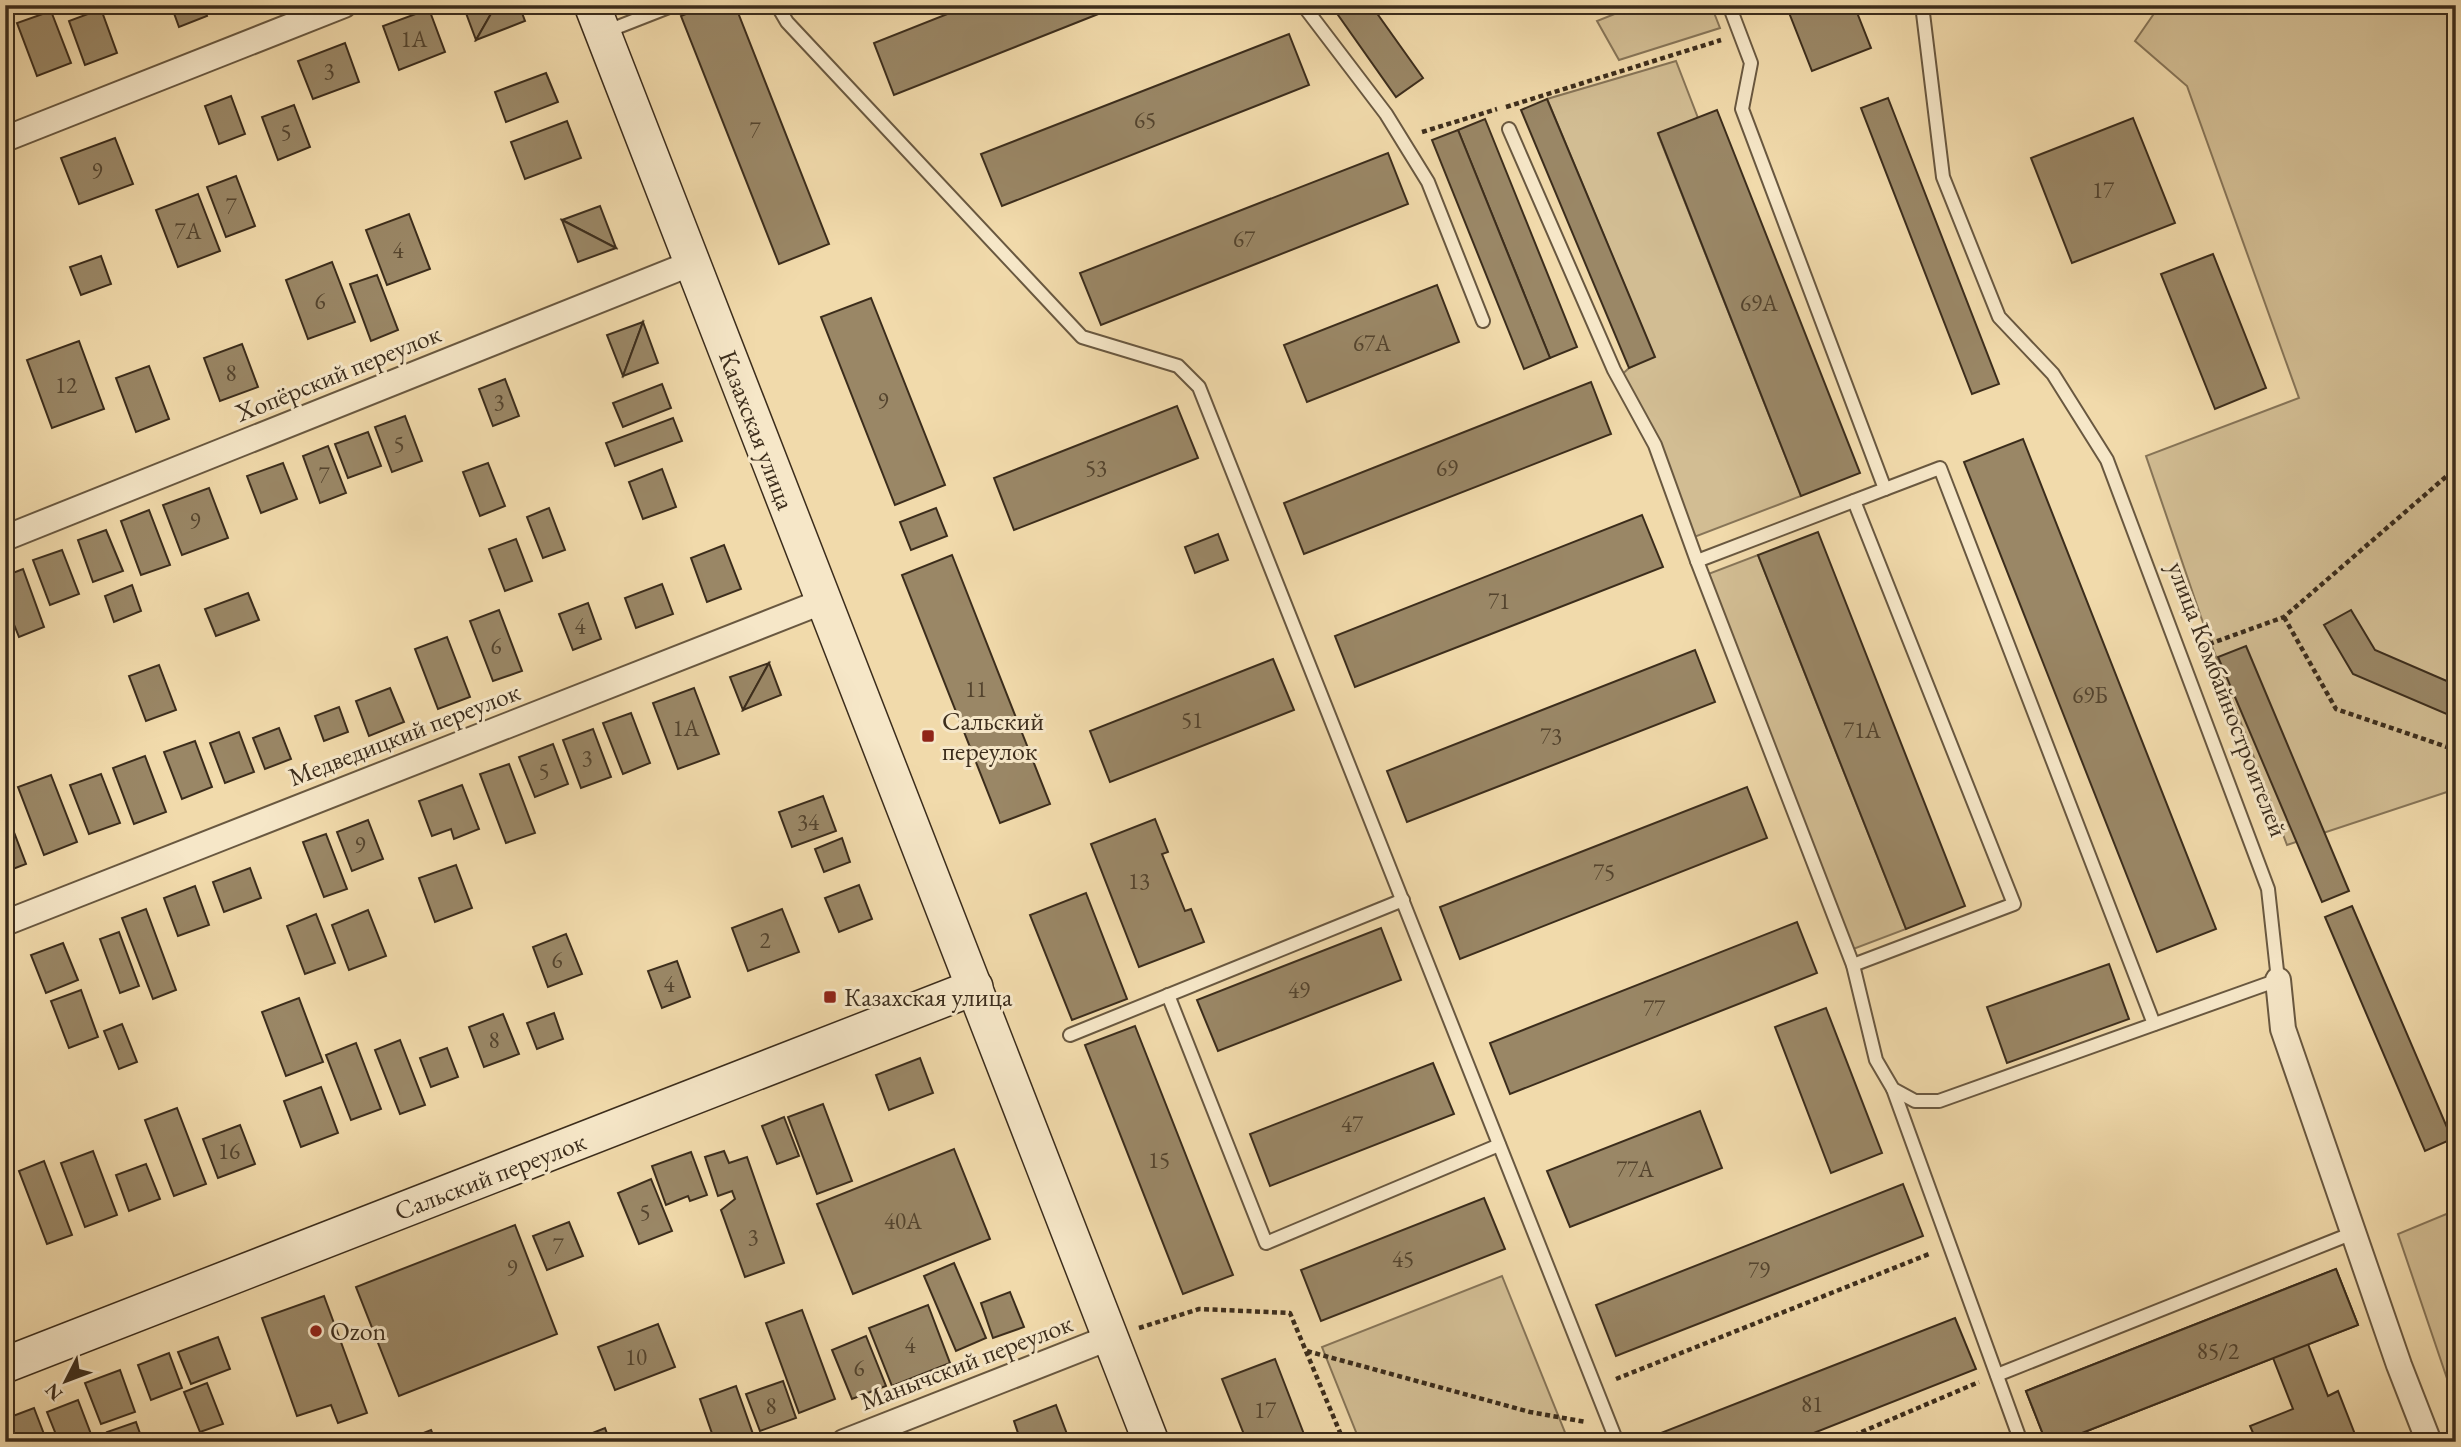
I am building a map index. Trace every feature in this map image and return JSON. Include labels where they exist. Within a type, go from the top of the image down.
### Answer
[{"type":"main road","name":"Казахская улица","points":[[597,19],[1151,1442]]},
{"type":"main road","name":"Сальский переулок","points":[[5,1365],[975,987]]},
{"type":"street","points":[[5,139],[344,5]]},
{"type":"street","name":"Хопёрский переулок","points":[[5,538],[692,263]]},
{"type":"street","name":"Медведицкий переулок","points":[[5,923],[824,601]]},
{"type":"street","name":"улица Комбайностроителей","points":[[2278,980],[2283,1029],[2399,1365],[2429,1442]]},
{"type":"street","name":"Манычский переулок","points":[[844,1442],[1111,1338]]},
{"type":"lane","points":[[597,19],[674,5]]},
{"type":"lane","points":[[777,5],[796,32],[1082,337],[1178,366],[1199,387],[1617,1442]]},
{"type":"lane","points":[[1303,5],[1386,114],[1428,182],[1483,321]]},
{"type":"lane","points":[[1729,5],[1751,63],[1742,109],[1885,489]]},
{"type":"lane","name":"улица Комбайностроителей","points":[[1922,5],[1942,177],[1999,317],[2053,374],[2107,460],[2268,889],[2278,980]]},
{"type":"lane","points":[[1509,130],[1614,370],[1655,444],[1697,561],[1853,965],[1876,1060],[1893,1090],[2021,1442]]},
{"type":"lane","points":[[1697,561],[1940,468],[2154,1024]]},
{"type":"lane","points":[[1853,965],[2014,904],[1854,501]]},
{"type":"lane","points":[[1070,1035],[1403,900]]},
{"type":"lane","points":[[1893,1090],[1915,1101],[1940,1101],[2278,980]]},
{"type":"lane","points":[[1168,995],[1266,1243],[1500,1145]]},
{"type":"lane","points":[[1997,1375],[2353,1233]]},
{"type":"path","points":[[1401,139],[1740,34]]},
{"type":"path","points":[[2180,655],[2284,617],[2456,468]]},
{"type":"path","points":[[2284,617],[2336,709],[2456,750]]},
{"type":"path","points":[[1595,1387],[1949,1246]]},
{"type":"path","points":[[1111,1338],[1199,1309],[1290,1313],[1343,1442]]},
{"type":"path","points":[[1306,1351],[1530,1412],[1611,1427]]},
{"type":"path","points":[[1838,1442],[1997,1375]]},
{"type":"shaded area","points":[[1637,5],[1711,5],[1720,28],[1619,60],[1597,21]]},
{"type":"shaded area","points":[[2160,5],[2456,5],[2456,789],[2287,845],[2201,617],[2146,456],[2299,398],[2187,86],[2135,41]]},
{"type":"shaded area","points":[[1676,61],[1698,118],[1658,134],[1801,496],[1689,539],[1655,445],[1618,378],[1629,368],[1654,356],[1547,99]]},
{"type":"shaded area","points":[[1758,555],[1906,929],[1848,951],[1703,576]]},
{"type":"shaded area","points":[[2456,1210],[2456,1405],[2398,1234]]},
{"type":"shaded area","points":[[1502,1276],[1566,1435],[1549,1442],[1360,1442],[1322,1347]]},
{"type":"building","points":[[171,5],[203,5],[207,16],[179,27]]},
{"type":"building","points":[[463,5],[496,5],[476,40]]},
{"type":"building","points":[[496,5],[519,5],[525,21],[476,40]]},
{"type":"building","points":[[707,5],[735,5],[829,244],[779,264],[681,16]]},
{"type":"building","points":[[970,5],[1121,5],[894,95],[874,43]]},
{"type":"building","points":[[1331,5],[1371,5],[1423,78],[1396,97]]},
{"type":"building","points":[[1786,5],[1854,5],[1871,48],[1812,71]]},
{"type":"building","points":[[101,9],[117,53],[85,65],[69,21]]},
{"type":"building","points":[[429,9],[445,52],[399,70],[383,26]]},
{"type":"building","points":[[51,11],[71,63],[37,76],[17,23]]},
{"type":"building","points":[[1289,34],[1309,85],[1002,206],[981,154]]},
{"type":"building","points":[[345,43],[359,82],[313,99],[298,61]]},
{"type":"building","points":[[546,73],[558,102],[506,122],[495,92]]},
{"type":"building","points":[[231,96],[245,134],[219,144],[205,106]]},
{"type":"building","points":[[1888,98],[1999,384],[1972,394],[1861,108]]},
{"type":"building","points":[[1547,99],[1655,357],[1629,368],[1521,110]]},
{"type":"building","points":[[294,105],[310,147],[278,160],[262,117]]},
{"type":"building","points":[[1717,110],[1860,473],[1801,496],[1658,133]]},
{"type":"building","points":[[2133,118],[2175,223],[2072,263],[2031,158]]},
{"type":"building","points":[[1485,119],[1577,347],[1550,358],[1458,130]]},
{"type":"building","points":[[567,121],[581,158],[525,179],[511,142]]},
{"type":"building","points":[[1458,130],[1550,358],[1524,369],[1432,140]]},
{"type":"building","points":[[115,138],[133,184],[79,204],[61,158]]},
{"type":"building","points":[[1388,153],[1408,204],[1101,325],[1080,273]]},
{"type":"building","points":[[236,176],[255,226],[226,237],[207,187]]},
{"type":"building","points":[[198,194],[220,251],[178,267],[156,210]]},
{"type":"building","points":[[600,206],[616,248],[562,220]]},
{"type":"building","points":[[409,214],[430,269],[387,285],[366,230]]},
{"type":"building","points":[[562,220],[616,248],[578,262]]},
{"type":"building","points":[[2213,254],[2266,388],[2215,409],[2161,274]]},
{"type":"building","points":[[101,256],[111,284],[81,295],[70,267]]},
{"type":"building","points":[[332,262],[355,322],[308,339],[286,280]]},
{"type":"building","points":[[377,275],[398,330],[371,341],[350,284]]},
{"type":"building","points":[[1437,285],[1459,342],[1307,402],[1284,345]]},
{"type":"building","points":[[871,298],[945,485],[895,505],[821,317]]},
{"type":"building","points":[[643,322],[623,376],[607,335]]},
{"type":"building","points":[[643,322],[658,363],[623,376]]},
{"type":"building","points":[[79,341],[104,409],[52,428],[27,360]]},
{"type":"building","points":[[242,344],[258,387],[220,401],[204,358]]},
{"type":"building","points":[[149,366],[169,419],[136,432],[116,378]]},
{"type":"building","points":[[505,379],[519,416],[493,426],[479,389]]},
{"type":"building","points":[[1591,382],[1611,434],[1304,554],[1284,503]]},
{"type":"building","points":[[662,384],[671,408],[623,427],[613,403]]},
{"type":"building","points":[[1177,406],[1198,458],[1014,530],[994,478]]},
{"type":"building","points":[[405,416],[422,461],[392,472],[375,427]]},
{"type":"building","points":[[673,418],[682,441],[615,466],[606,443]]},
{"type":"building","points":[[368,432],[381,466],[348,478],[335,444]]},
{"type":"building","points":[[2023,439],[2216,929],[2157,952],[1964,462]]},
{"type":"building","points":[[328,446],[346,493],[320,503],[303,456]]},
{"type":"building","points":[[283,463],[297,499],[261,513],[247,476]]},
{"type":"building","points":[[488,463],[505,506],[480,516],[463,472]]},
{"type":"building","points":[[662,469],[676,507],[643,519],[629,482]]},
{"type":"building","points":[[209,488],[228,538],[182,555],[163,505]]},
{"type":"building","points":[[549,508],[565,550],[543,558],[527,517]]},
{"type":"building","points":[[936,508],[947,536],[911,550],[900,522]]},
{"type":"building","points":[[149,510],[170,565],[141,575],[121,521]]},
{"type":"building","points":[[1642,515],[1663,567],[1355,687],[1335,636]]},
{"type":"building","points":[[106,530],[123,571],[93,582],[78,540]]},
{"type":"building","points":[[1818,532],[1965,906],[1906,929],[1758,555]]},
{"type":"building","points":[[1218,534],[1228,560],[1195,573],[1185,547]]},
{"type":"building","points":[[516,539],[532,581],[505,591],[489,549]]},
{"type":"building","points":[[724,545],[741,589],[707,602],[691,558]]},
{"type":"building","points":[[62,550],[79,594],[50,605],[33,560]]},
{"type":"building","points":[[952,555],[1050,804],[1000,823],[902,575]]},
{"type":"building","points":[[23,569],[44,627],[19,637],[5,602],[5,576]]},
{"type":"building","points":[[662,584],[673,614],[636,628],[625,598]]},
{"type":"building","points":[[132,585],[141,611],[114,622],[105,596]]},
{"type":"building","points":[[248,593],[259,620],[216,636],[205,609]]},
{"type":"building","points":[[588,603],[601,639],[573,650],[559,614]]},
{"type":"building","points":[[499,610],[522,671],[493,681],[470,621]]},
{"type":"building","points":[[2351,610],[2375,650],[2456,685],[2456,718],[2353,674],[2324,625]]},
{"type":"building","points":[[447,637],[470,697],[438,709],[415,649]]},
{"type":"building","points":[[2246,646],[2349,891],[2322,902],[2218,657]]},
{"type":"building","points":[[1695,650],[1715,702],[1407,822],[1387,771]]},
{"type":"building","points":[[1273,659],[1294,710],[1110,782],[1090,731]]},
{"type":"building","points":[[769,663],[743,710],[730,677]]},
{"type":"building","points":[[769,663],[781,695],[743,710]]},
{"type":"building","points":[[159,665],[176,710],[146,721],[129,676]]},
{"type":"building","points":[[390,688],[404,722],[369,736],[356,701]]},
{"type":"building","points":[[694,688],[719,754],[678,769],[653,703]]},
{"type":"building","points":[[339,707],[348,732],[324,741],[315,716]]},
{"type":"building","points":[[631,713],[650,763],[623,774],[603,723]]},
{"type":"building","points":[[279,728],[291,759],[265,769],[253,738]]},
{"type":"building","points":[[593,729],[611,777],[581,788],[563,740]]},
{"type":"building","points":[[239,732],[254,772],[225,783],[210,743]]},
{"type":"building","points":[[195,741],[212,787],[182,799],[164,752]]},
{"type":"building","points":[[553,744],[568,784],[535,797],[519,757]]},
{"type":"building","points":[[145,756],[166,812],[134,824],[113,768]]},
{"type":"building","points":[[509,764],[535,833],[506,843],[480,774]]},
{"type":"building","points":[[101,774],[120,823],[89,834],[70,785]]},
{"type":"building","points":[[51,775],[77,842],[44,855],[18,787]]},
{"type":"building","points":[[462,785],[479,829],[454,839],[451,829],[432,836],[419,801]]},
{"type":"building","points":[[1747,787],[1767,838],[1460,959],[1440,907]]},
{"type":"building","points":[[823,796],[836,831],[792,847],[779,812]]},
{"type":"building","points":[[9,819],[26,864],[5,872],[5,821]]},
{"type":"building","points":[[1155,819],[1168,852],[1162,854],[1185,911],[1191,909],[1204,942],[1139,967],[1091,844]]},
{"type":"building","points":[[368,820],[383,859],[352,871],[337,832]]},
{"type":"building","points":[[326,834],[347,889],[324,897],[303,842]]},
{"type":"building","points":[[842,838],[850,862],[824,872],[815,849]]},
{"type":"building","points":[[456,865],[472,908],[435,922],[419,878]]},
{"type":"building","points":[[250,868],[261,898],[224,912],[213,882]]},
{"type":"building","points":[[859,885],[872,919],[839,932],[825,898]]},
{"type":"building","points":[[195,886],[209,925],[178,936],[164,898]]},
{"type":"building","points":[[1086,893],[1127,999],[1072,1020],[1030,915]]},
{"type":"building","points":[[2352,906],[2452,1139],[2425,1151],[2325,917]]},
{"type":"building","points":[[146,909],[176,990],[153,999],[122,918]]},
{"type":"building","points":[[782,909],[799,952],[748,971],[732,928]]},
{"type":"building","points":[[368,910],[386,956],[349,970],[332,925]]},
{"type":"building","points":[[316,914],[335,963],[305,974],[287,926]]},
{"type":"building","points":[[1797,922],[1817,973],[1510,1094],[1490,1043]]},
{"type":"building","points":[[1381,928],[1401,980],[1218,1051],[1197,1000]]},
{"type":"building","points":[[119,932],[139,986],[120,993],[100,939]]},
{"type":"building","points":[[566,934],[582,974],[548,987],[533,947]]},
{"type":"building","points":[[63,943],[78,980],[46,993],[31,955]]},
{"type":"building","points":[[677,961],[690,997],[662,1008],[648,971]]},
{"type":"building","points":[[2109,964],[2129,1019],[2007,1063],[1987,1007]]},
{"type":"building","points":[[81,990],[98,1037],[69,1048],[51,1001]]},
{"type":"building","points":[[299,998],[323,1062],[286,1076],[262,1012]]},
{"type":"building","points":[[1826,1008],[1882,1153],[1831,1173],[1775,1027]]},
{"type":"building","points":[[554,1013],[563,1039],[537,1049],[527,1023]]},
{"type":"building","points":[[503,1014],[519,1054],[484,1067],[469,1027]]},
{"type":"building","points":[[122,1024],[137,1062],[119,1069],[104,1031]]},
{"type":"building","points":[[1135,1026],[1233,1275],[1183,1294],[1085,1045]]},
{"type":"building","points":[[400,1040],[425,1105],[400,1114],[375,1050]]},
{"type":"building","points":[[356,1043],[381,1109],[351,1120],[326,1055]]},
{"type":"building","points":[[447,1048],[458,1077],[431,1087],[420,1058]]},
{"type":"building","points":[[920,1058],[933,1093],[889,1110],[876,1075]]},
{"type":"building","points":[[1433,1063],[1454,1114],[1270,1186],[1250,1134]]},
{"type":"building","points":[[321,1087],[338,1133],[301,1147],[284,1101]]},
{"type":"building","points":[[823,1104],[852,1181],[817,1194],[788,1117]]},
{"type":"building","points":[[177,1108],[206,1184],[174,1196],[145,1120]]},
{"type":"building","points":[[1700,1111],[1722,1168],[1570,1227],[1547,1171]]},
{"type":"building","points":[[784,1117],[799,1156],[777,1164],[762,1126]]},
{"type":"building","points":[[240,1125],[255,1164],[218,1178],[203,1139]]},
{"type":"building","points":[[954,1149],[990,1239],[853,1294],[817,1204]]},
{"type":"building","points":[[93,1151],[117,1215],[85,1227],[61,1163]]},
{"type":"building","points":[[724,1151],[729,1163],[747,1157],[784,1263],[745,1277],[721,1210],[735,1199],[732,1191],[718,1196],[705,1157]]},
{"type":"building","points":[[691,1152],[707,1195],[690,1201],[688,1196],[666,1205],[652,1166]]},
{"type":"building","points":[[44,1161],[72,1235],[47,1244],[19,1171]]},
{"type":"building","points":[[146,1164],[160,1199],[129,1211],[116,1175]]},
{"type":"building","points":[[651,1179],[672,1231],[639,1244],[618,1193]]},
{"type":"building","points":[[1903,1184],[1923,1236],[1616,1356],[1596,1305]]},
{"type":"building","points":[[1484,1198],[1505,1249],[1321,1321],[1301,1270]]},
{"type":"building","points":[[569,1222],[583,1256],[547,1270],[533,1236]]},
{"type":"building","points":[[515,1225],[557,1334],[399,1396],[356,1287]]},
{"type":"building","points":[[954,1263],[986,1338],[956,1351],[924,1276]]},
{"type":"building","points":[[2336,1269],[2358,1325],[2308,1344],[2328,1396],[2338,1391],[2358,1442],[2257,1442],[2250,1426],[2293,1409],[2273,1358],[2059,1442],[2046,1442],[2026,1391]]},
{"type":"building","points":[[2336,1269],[2358,1325],[2059,1442],[2046,1442],[2026,1391]]},
{"type":"building","points":[[1010,1292],[1024,1327],[993,1338],[981,1303]]},
{"type":"building","points":[[324,1296],[367,1413],[338,1423],[331,1405],[297,1416],[262,1318]]},
{"type":"building","points":[[928,1305],[950,1363],[892,1386],[869,1328]]},
{"type":"building","points":[[802,1310],[835,1399],[799,1413],[766,1323]]},
{"type":"building","points":[[1955,1318],[1976,1369],[1791,1442],[1649,1442],[1648,1438]]},
{"type":"building","points":[[658,1324],[675,1367],[615,1390],[598,1347]]},
{"type":"building","points":[[866,1336],[886,1386],[852,1399],[832,1350]]},
{"type":"building","points":[[218,1337],[230,1369],[191,1384],[178,1352]]},
{"type":"building","points":[[169,1353],[182,1388],[151,1400],[138,1365]]},
{"type":"building","points":[[1275,1359],[1307,1442],[1247,1442],[1222,1379]]},
{"type":"building","points":[[120,1370],[135,1412],[101,1424],[85,1383]]},
{"type":"building","points":[[783,1381],[796,1418],[760,1431],[746,1394]]},
{"type":"building","points":[[207,1383],[223,1424],[200,1432],[184,1392]]},
{"type":"building","points":[[736,1386],[754,1437],[740,1442],[715,1442],[700,1399]]},
{"type":"building","points":[[78,1400],[94,1442],[59,1442],[47,1412]]},
{"type":"building","points":[[1056,1405],[1070,1442],[1021,1442],[1014,1421]]},
{"type":"building","points":[[34,1408],[47,1442],[5,1442],[5,1419]]},
{"type":"building","points":[[136,1422],[143,1442],[111,1442],[107,1432]]},
{"type":"building","points":[[605,1428],[610,1442],[570,1442]]},
{"type":"building","points":[[431,1430],[436,1442],[409,1442],[408,1439]]},
{"type":"place","name":"Сальский переулок","points":[[928,736]]},
{"type":"place","name":"Казахская улица","points":[[830,997]]},
{"type":"place","name":"Ozon","points":[[316,1331]]}]
